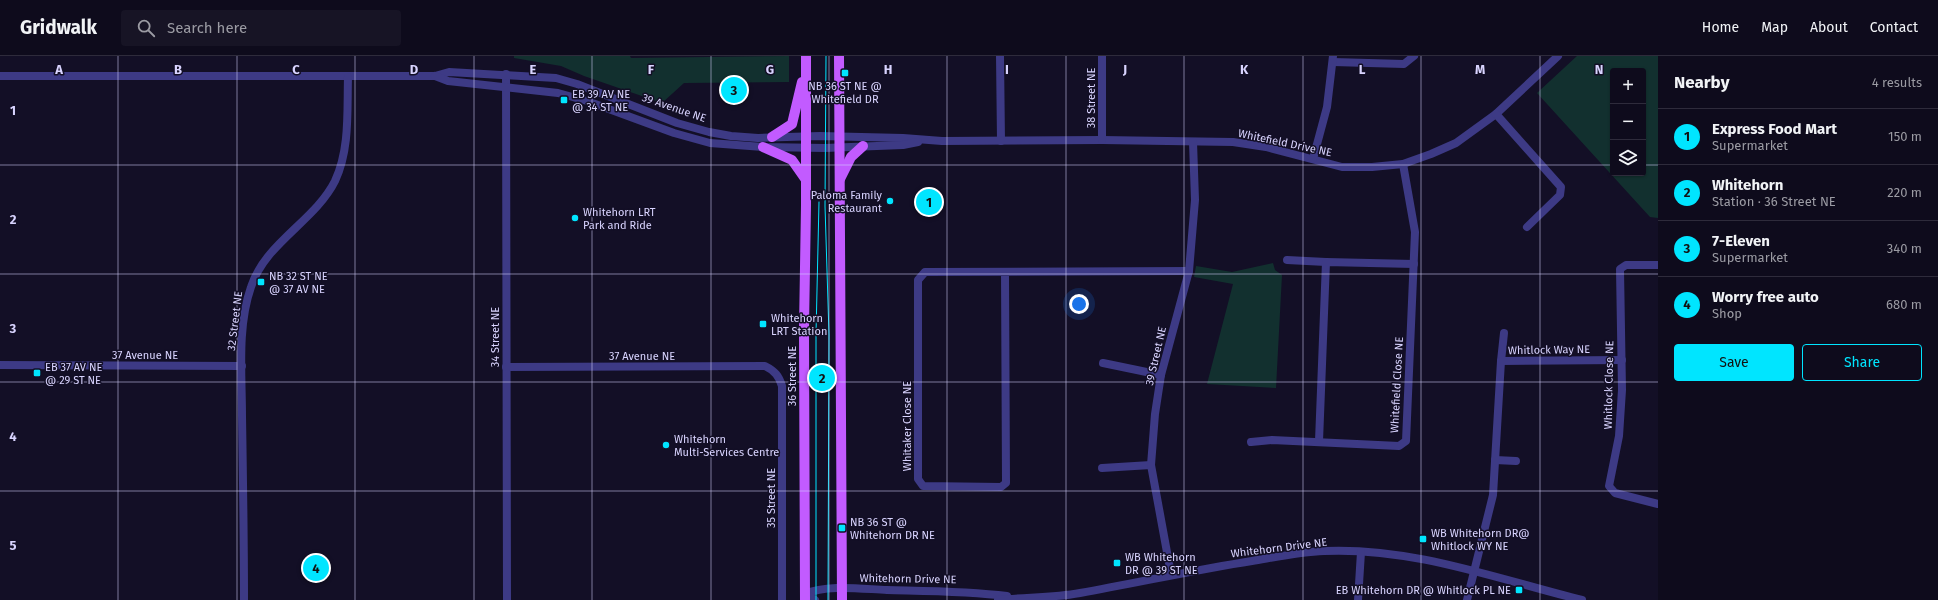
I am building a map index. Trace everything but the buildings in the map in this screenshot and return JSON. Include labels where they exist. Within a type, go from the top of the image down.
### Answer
[{"type":"main road","name":"36 Street NE","points":[[805,597],[804,329],[806,56]]},
{"type":"main road","points":[[839,56],[842,600]]},
{"type":"main road","points":[[772,137],[792,124],[796,112],[800,88],[806,71]]},
{"type":"main road","points":[[839,182],[852,157],[863,146]]},
{"type":"main road","points":[[763,147],[792,160],[806,180]]},
{"type":"street","points":[[1000,56],[1001,142]]},
{"type":"street","name":"38 Street NE","points":[[1102,56],[1102,140]]},
{"type":"street","points":[[1312,159],[1327,107],[1333,59],[1404,64],[1414,56]]},
{"type":"street","name":"Whitefield Drive NE","points":[[839,137],[903,138],[923,141],[1001,142],[1102,140],[1232,142],[1266,147],[1342,167],[1372,167],[1404,164],[1456,143],[1496,114],[1558,56]]},
{"type":"street","name":"39 Avenue NE","points":[[0,76],[348,77],[435,76],[449,72],[556,78],[577,84],[661,117],[709,132],[737,136],[772,137],[839,147]]},
{"type":"street","name":"34 Street NE","points":[[506,74],[507,600]]},
{"type":"street","name":"39 Avenue NE","points":[[435,76],[448,81],[558,93],[674,133],[710,143],[763,147],[839,137]]},
{"type":"street","name":"32 Street NE","points":[[244,600],[242,366],[246,307],[251,286],[259,270],[279,245],[320,202],[334,181],[345,150],[348,77]]},
{"type":"street","points":[[1496,114],[1561,187],[1560,195],[1527,227]]},
{"type":"street","name":"Whitefield Drive NE","points":[[839,147],[903,145],[923,141]]},
{"type":"street","name":"39 Street NE","points":[[1171,574],[1151,465],[1155,414],[1161,375],[1189,271],[1195,200],[1193,142]]},
{"type":"street","name":"Whitefield Close NE","points":[[1251,442],[1272,440],[1319,441],[1399,446],[1406,441],[1415,232],[1404,164]]},
{"type":"street","points":[[1287,260],[1414,264]]},
{"type":"street","points":[[1319,441],[1326,262]]},
{"type":"street","name":"Whitlock Close NE","points":[[1658,265],[1626,265],[1620,269],[1622,360],[1619,436],[1609,486],[1615,493],[1658,504]]},
{"type":"street","name":"Whitaker Close NE","points":[[1005,272],[1006,483],[1001,487],[923,486],[918,479],[918,280],[925,272],[1189,271]]},
{"type":"street","name":"Whitlock Way NE","points":[[1467,600],[1494,495],[1501,361],[1504,333]]},
{"type":"street","name":"Whitlock Way NE","points":[[1501,361],[1622,360]]},
{"type":"street","points":[[1103,363],[1161,375]]},
{"type":"street","name":"37 Avenue NE","points":[[0,365],[242,366]]},
{"type":"street","name":"37 Avenue NE","points":[[506,367],[765,366],[776,373]]},
{"type":"street","name":"35 Street NE","points":[[776,373],[782,386],[782,600]]},
{"type":"street","points":[[1495,460],[1516,461]]},
{"type":"street","points":[[1102,468],[1151,465]]},
{"type":"street","name":"Whitehorn Drive NE","points":[[998,600],[1080,597],[1171,574],[1325,551],[1361,552],[1420,559],[1474,570],[1579,600]]},
{"type":"street","points":[[1358,600],[1361,552]]},
{"type":"street","name":"Whitehorn Drive NE","points":[[805,597],[816,589],[842,589],[978,592],[1023,598]]},
{"type":"street","points":[[805,597],[815,600]]},
{"type":"green space","points":[[514,56],[630,56],[631,58],[789,56],[789,82],[684,83],[662,103],[584,76],[561,66],[514,58]]},
{"type":"green space","points":[[1577,56],[1658,56],[1658,218],[1650,217],[1613,176],[1646,176],[1646,68],[1610,68],[1610,173],[1537,93]]},
{"type":"green space","points":[[1273,263],[1275,270],[1282,275],[1276,388],[1207,384],[1233,284],[1194,277],[1196,266],[1232,272]]},
{"type":"tram line","points":[[826,56],[825,206],[829,335],[828,600]]},
{"type":"tram line","points":[[816,600],[816,334],[819,202]]},
{"type":"place","name":"NB 36 ST NE @ Whitefield DR","points":[[845,73]]},
{"type":"place","name":"7-Eleven","points":[[734,90]]},
{"type":"place","name":"EB 39 AV NE @ 34 ST NE","points":[[564,100]]},
{"type":"place","name":"Paloma Family Restaurant","points":[[890,201]]},
{"type":"place","name":"Express Food Mart","points":[[929,202]]},
{"type":"place","name":"Whitehorn LRT Park and Ride","points":[[575,218]]},
{"type":"place","name":"NB 32 ST NE @ 37 AV NE","points":[[261,282]]},
{"type":"place","name":"Whitehorn LRT Station","points":[[763,324]]},
{"type":"place","name":"EB 37 AV NE @ 29 ST NE","points":[[37,373]]},
{"type":"place","name":"Whitehorn","points":[[822,378]]},
{"type":"place","name":"Whitehorn Multi-Services Centre","points":[[666,445]]},
{"type":"place","name":"NB 36 ST @ Whitehorn DR NE","points":[[842,528]]},
{"type":"place","name":"WB Whitehorn DR@ Whitlock WY NE","points":[[1423,539]]},
{"type":"place","name":"WB Whitehorn DR @ 39 ST NE","points":[[1117,563]]},
{"type":"place","name":"Worry free auto","points":[[316,568]]},
{"type":"place","name":"EB Whitehorn DR @ Whitlock PL NE","points":[[1519,590]]}]
